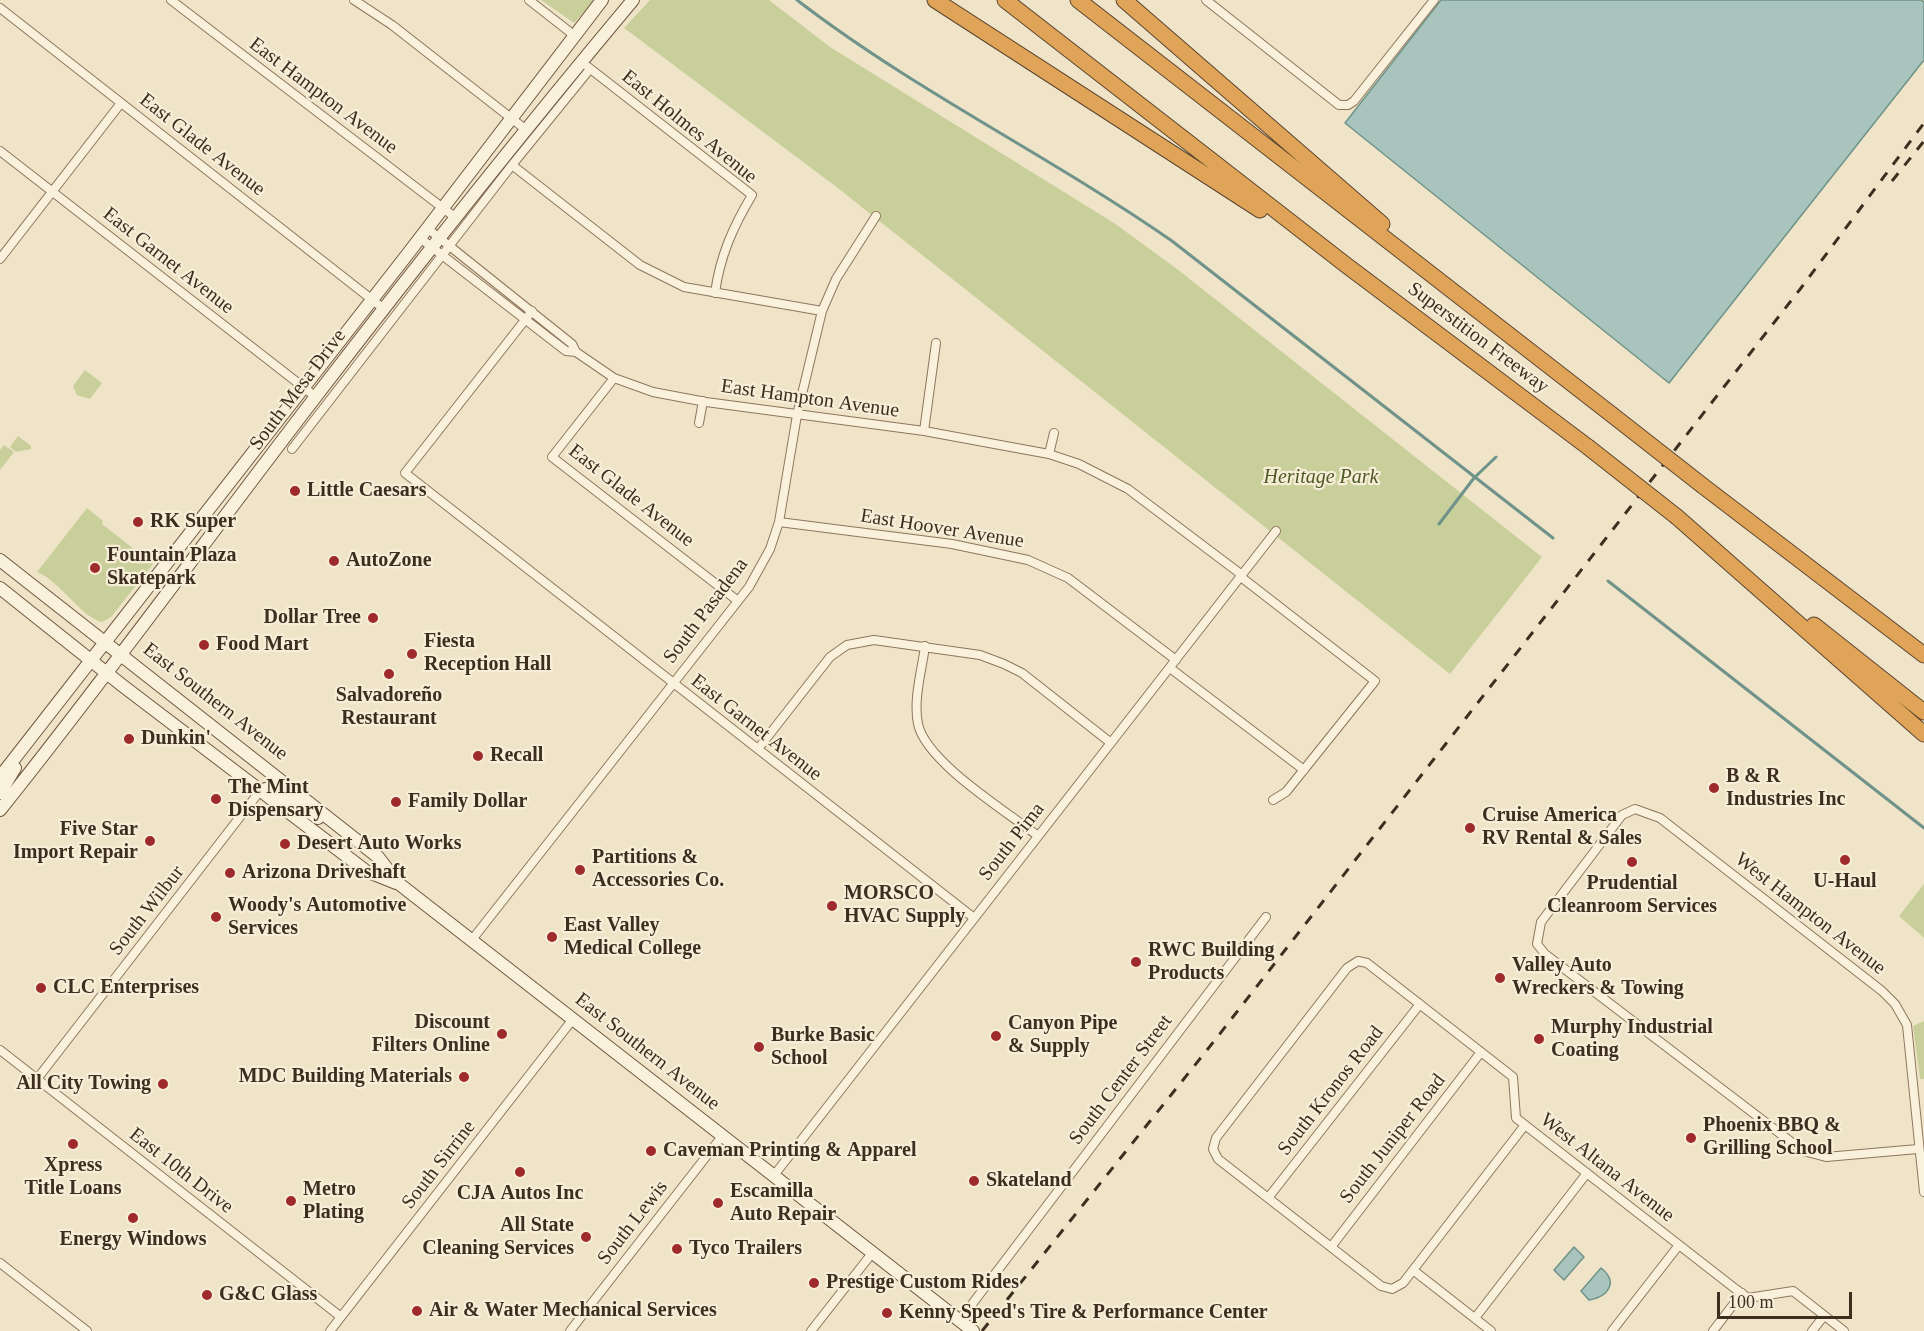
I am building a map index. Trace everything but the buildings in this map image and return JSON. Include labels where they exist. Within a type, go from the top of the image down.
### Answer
[{"type":"highway","points":[[935,0],[1346,266]]},
{"type":"highway","name":"Superstition Freeway","points":[[1005,0],[1346,266],[1588,447],[1924,712]]},
{"type":"highway","name":"Superstition Freeway","points":[[1078,0],[1703,486],[1924,654]]},
{"type":"highway","points":[[1124,0],[1518,342]]},
{"type":"highway","points":[[1677,518],[1924,734]]},
{"type":"main road","name":"South Mesa Drive","points":[[0,777],[424,233],[602,0]]},
{"type":"main road","name":"South Mesa Drive","points":[[0,810],[384,309],[441,247],[456,218],[525,129],[586,66],[633,0]]},
{"type":"main road","name":"East Southern Avenue","points":[[1,561],[341,827],[378,857],[398,883],[471,941],[775,1174],[973,1331]]},
{"type":"main road","name":"East Southern Avenue","points":[[0,588],[106,673],[366,871],[398,883]]},
{"type":"main road","points":[[0,793],[15,769],[19,752]]},
{"type":"main road","points":[[260,791],[272,787],[280,790],[327,825],[341,827]]},
{"type":"street","name":"East Hampton Avenue","points":[[171,0],[456,218]]},
{"type":"street","points":[[354,0],[392,25],[525,129]]},
{"type":"street","points":[[529,0],[575,36]]},
{"type":"street","points":[[1206,0],[1339,105],[1348,105],[1354,101],[1434,0]]},
{"type":"street","name":"East Glade Avenue","points":[[0,8],[384,309]]},
{"type":"street","name":"South Mesa Drive","points":[[292,449],[441,247],[512,165],[586,66]]},
{"type":"street","name":"East Holmes Avenue","points":[[586,66],[752,195],[722,255],[714,293]]},
{"type":"street","points":[[0,259],[121,103]]},
{"type":"street","name":"East Garnet Avenue","points":[[0,151],[316,397]]},
{"type":"street","points":[[512,165],[640,265],[684,287],[822,311]]},
{"type":"street","name":"South Pasadena","points":[[471,941],[738,601],[760,569],[779,522],[796,414],[822,311],[836,279],[876,216]]},
{"type":"street","name":"East Hampton Avenue","points":[[424,233],[566,351],[576,352],[614,378],[653,392],[703,401],[924,431],[1049,453],[1088,468],[1128,489],[1375,681],[1304,770]]},
{"type":"street","name":"East Hampton Avenue","points":[[441,247],[531,311],[572,344],[576,352]]},
{"type":"street","points":[[525,319],[531,311]]},
{"type":"street","name":"East Garnet Avenue","points":[[525,319],[405,473],[974,918]]},
{"type":"street","points":[[924,431],[936,343]]},
{"type":"street","name":"East Glade Avenue","points":[[614,378],[552,457],[738,601]]},
{"type":"street","points":[[699,423],[703,401]]},
{"type":"street","points":[[1049,453],[1054,433]]},
{"type":"street","name":"East Hoover Avenue","points":[[779,522],[952,544],[1028,560],[1058,573],[1087,591],[1176,660]]},
{"type":"street","name":"South Pima","points":[[775,1174],[1276,531]]},
{"type":"street","points":[[758,750],[822,666],[839,650],[860,641],[873,640],[980,655],[1004,664],[1022,673],[1112,743]]},
{"type":"street","points":[[925,646],[916,711],[925,743],[944,764],[1038,836]]},
{"type":"street","points":[[1170,668],[1304,770],[1286,792],[1273,800]]},
{"type":"street","name":"South Wilbur","points":[[37,1079],[260,791]]},
{"type":"street","name":"West Hampton Avenue","points":[[1918,1149],[1826,1157],[1803,1151],[1545,954],[1538,944],[1541,922],[1622,814],[1635,809],[1660,818],[1882,991],[1895,1004],[1907,1025],[1924,1192]]},
{"type":"street","name":"South Center Street","points":[[960,1320],[1266,917]]},
{"type":"street","name":"West Altana Avenue","points":[[1268,1198],[1218,1159],[1213,1149],[1216,1138],[1347,968],[1358,961],[1366,963],[1513,1077],[1516,1118],[1742,1293]]},
{"type":"street","name":"South Kronos Road","points":[[1268,1198],[1420,1004]]},
{"type":"street","name":"South Sirrine","points":[[330,1331],[573,1019]]},
{"type":"street","name":"East 10th Drive","points":[[0,1050],[341,1317]]},
{"type":"street","name":"South Juniper Road","points":[[1331,1247],[1481,1052]]},
{"type":"street","points":[[1268,1198],[1381,1286],[1392,1290],[1403,1283],[1525,1125]]},
{"type":"street","name":"South Lewis","points":[[570,1331],[723,1135]]},
{"type":"street","points":[[1475,1318],[1587,1173]]},
{"type":"street","points":[[1612,1331],[1679,1245]]},
{"type":"street","points":[[811,1331],[873,1252]]},
{"type":"street","points":[[0,1263],[87,1331]]},
{"type":"street","points":[[1413,1270],[1491,1331]]},
{"type":"street","points":[[1713,1331],[1742,1293],[1748,1298],[1793,1291],[1844,1331]]},
{"type":"street","points":[[1812,1331],[1824,1316]]},
{"type":"green space","points":[[541,0],[595,0],[574,23]]},
{"type":"green space","name":"Heritage Park","points":[[650,0],[769,0],[830,47],[1114,223],[1177,269],[1542,557],[1450,674],[834,185],[624,28]]},
{"type":"green space","points":[[85,370],[102,383],[90,399],[77,395],[73,386]]},
{"type":"green space","points":[[18,436],[31,446],[31,449],[16,452],[10,447]]},
{"type":"green space","points":[[4,445],[14,452],[0,470],[0,450]]},
{"type":"green space","name":"Fountain Plaza Skatepark","points":[[87,508],[103,521],[102,524],[153,564],[111,617],[102,622],[87,614],[54,583],[37,572]]},
{"type":"green space","points":[[1924,884],[1924,938],[1899,916]]},
{"type":"green space","points":[[1924,1021],[1924,1079],[1920,1079],[1913,1026]]},
{"type":"water","points":[[1441,0],[1921,0],[1924,2],[1924,60],[1669,383],[1345,123]]},
{"type":"water","points":[[1574,1247],[1584,1257],[1564,1280],[1554,1270]]},
{"type":"water","points":[[1601,1268],[1609,1278],[1609,1288],[1601,1296],[1589,1300],[1581,1291]]},
{"type":"waterway","points":[[797,0],[888,64],[1079,180],[1172,241],[1553,538]]},
{"type":"waterway","points":[[1439,524],[1474,478],[1496,457]]},
{"type":"waterway","points":[[1608,581],[1924,828]]},
{"type":"railway","points":[[982,1331],[1215,1040],[1801,288],[1924,123]]},
{"type":"railway","points":[[1892,181],[1924,141]]},
{"type":"place","name":"Little Caesars","points":[[295,491]]},
{"type":"place","name":"RK Super","points":[[138,522]]},
{"type":"place","name":"AutoZone","points":[[334,561]]},
{"type":"place","name":"Fountain Plaza Skatepark","points":[[95,568]]},
{"type":"place","name":"Dollar Tree","points":[[373,618]]},
{"type":"place","name":"Food Mart","points":[[204,645]]},
{"type":"place","name":"Fiesta Reception Hall","points":[[412,654]]},
{"type":"place","name":"Salvadoreño Restaurant","points":[[389,674]]},
{"type":"place","name":"Dunkin'","points":[[129,739]]},
{"type":"place","name":"Recall","points":[[478,756]]},
{"type":"place","name":"B & R Industries Inc","points":[[1714,788]]},
{"type":"place","name":"The Mint Dispensary","points":[[216,799]]},
{"type":"place","name":"Family Dollar","points":[[396,802]]},
{"type":"place","name":"Cruise America RV Rental & Sales","points":[[1470,828]]},
{"type":"place","name":"Five Star Import Repair","points":[[150,841]]},
{"type":"place","name":"Desert Auto Works","points":[[285,844]]},
{"type":"place","name":"U-Haul","points":[[1845,860]]},
{"type":"place","name":"Prudential Cleanroom Services","points":[[1632,862]]},
{"type":"place","name":"Partitions & Accessories Co.","points":[[580,870]]},
{"type":"place","name":"Arizona Driveshaft","points":[[230,873]]},
{"type":"place","name":"MORSCO HVAC Supply","points":[[832,906]]},
{"type":"place","name":"Woody's Automotive Services","points":[[216,917]]},
{"type":"place","name":"East Valley Medical College","points":[[552,937]]},
{"type":"place","name":"RWC Building Products","points":[[1136,962]]},
{"type":"place","name":"Valley Auto Wreckers & Towing","points":[[1500,978]]},
{"type":"place","name":"CLC Enterprises","points":[[41,988]]},
{"type":"place","name":"Discount Filters Online","points":[[502,1034]]},
{"type":"place","name":"Canyon Pipe & Supply","points":[[996,1036]]},
{"type":"place","name":"Murphy Industrial Coating","points":[[1539,1039]]},
{"type":"place","name":"Burke Basic School","points":[[759,1047]]},
{"type":"place","name":"MDC Building Materials","points":[[464,1077]]},
{"type":"place","name":"All City Towing","points":[[163,1084]]},
{"type":"place","name":"Phoenix BBQ & Grilling School","points":[[1691,1138]]},
{"type":"place","name":"Xpress Title Loans","points":[[73,1144]]},
{"type":"place","name":"Caveman Printing & Apparel","points":[[651,1151]]},
{"type":"place","name":"CJA Autos Inc","points":[[520,1172]]},
{"type":"place","name":"Skateland","points":[[974,1181]]},
{"type":"place","name":"Metro Plating","points":[[291,1201]]},
{"type":"place","name":"Escamilla Auto Repair","points":[[718,1203]]},
{"type":"place","name":"Energy Windows","points":[[133,1218]]},
{"type":"place","name":"All State Cleaning Services","points":[[586,1237]]},
{"type":"place","name":"Tyco Trailers","points":[[677,1249]]},
{"type":"place","name":"Prestige Custom Rides","points":[[814,1283]]},
{"type":"place","name":"G&C Glass","points":[[207,1295]]},
{"type":"place","name":"Air & Water Mechanical Services","points":[[417,1311]]},
{"type":"place","name":"Kenny Speed's Tire & Performance Center","points":[[887,1313]]}]
